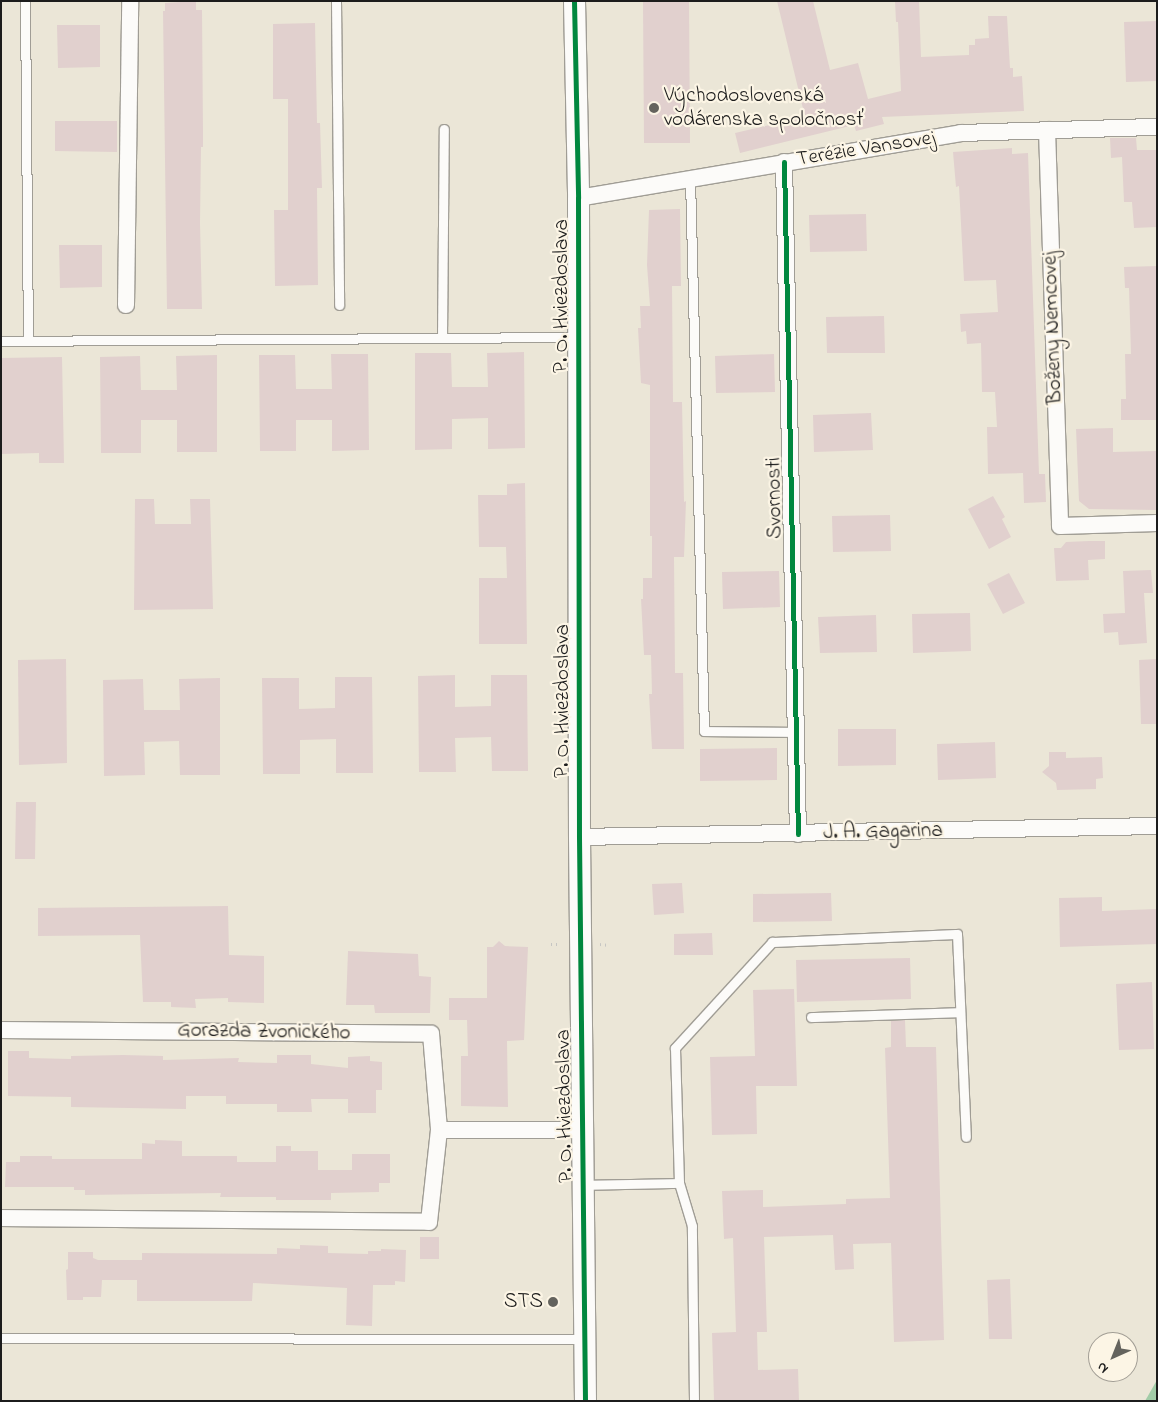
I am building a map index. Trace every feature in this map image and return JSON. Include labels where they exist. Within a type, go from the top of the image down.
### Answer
[{"type":"street","points":[[126,305],[130,1]]},
{"type":"street","name":"P. O. Hviezdoslava","points":[[574,1],[578,198],[579,837],[585,1401]]},
{"type":"street","name":"Terézie Vansovej","points":[[578,198],[961,133],[1157,127]]},
{"type":"street","name":"Boženy Nemcovej","points":[[1047,130],[1060,526],[1157,523]]},
{"type":"street","name":"Svornosti","points":[[784,162],[798,834]]},
{"type":"street","name":"J. A. Gagarina","points":[[579,837],[1157,826]]},
{"type":"street","name":"Gorazda Zvonického","points":[[1,1030],[431,1034],[439,1130],[429,1222],[1,1218]]},
{"type":"street","points":[[439,1130],[581,1130]]},
{"type":"lane","points":[[25,1],[28,341]]},
{"type":"lane","points":[[336,1],[338,305]]},
{"type":"lane","points":[[442,338],[444,129]]},
{"type":"lane","points":[[690,178],[704,731],[797,732]]},
{"type":"lane","points":[[1,341],[578,337]]},
{"type":"lane","points":[[694,1401],[692,1226],[679,1183],[676,1048],[772,942],[957,934],[966,1137]]},
{"type":"lane","points":[[811,1017],[960,1012]]},
{"type":"lane","points":[[582,1185],[679,1183]]},
{"type":"lane","points":[[1,1338],[584,1339]]},
{"type":"green space","points":[[1157,1380],[1157,1401],[1145,1401]]},
{"type":"building","points":[[196,1],[196,10],[202,10],[203,147],[201,147],[200,223],[202,309],[167,309],[163,11],[165,11],[165,3]]},
{"type":"building","points":[[643,1],[689,1],[690,143],[644,143]]},
{"type":"building","points":[[777,1],[813,1],[830,70],[858,63],[868,99],[901,91],[898,22],[896,22],[895,1],[919,1],[921,57],[969,55],[969,45],[975,45],[975,39],[989,38],[988,16],[1007,16],[1010,68],[1013,68],[1013,77],[1022,76],[1024,111],[882,117],[884,124],[856,131],[854,125],[740,153],[735,133],[805,117]]},
{"type":"building","points":[[1157,21],[1157,81],[1126,82],[1124,22]]},
{"type":"building","points":[[315,23],[317,123],[320,123],[322,188],[317,188],[318,285],[275,286],[274,210],[288,210],[288,99],[273,99],[273,24]]},
{"type":"building","points":[[57,25],[100,25],[100,67],[58,68]]},
{"type":"building","points":[[55,121],[117,121],[117,152],[55,151]]},
{"type":"building","points":[[1110,138],[1136,138],[1137,150],[1157,150],[1157,227],[1134,228],[1132,202],[1124,202],[1122,157],[1111,158]]},
{"type":"building","points":[[1012,148],[1012,154],[1028,153],[1039,474],[1045,474],[1046,502],[1024,503],[1023,473],[988,474],[987,427],[997,427],[995,392],[982,392],[981,343],[967,344],[966,331],[961,332],[960,314],[998,312],[996,280],[964,281],[959,186],[956,187],[953,152]]},
{"type":"building","points":[[680,209],[681,286],[672,286],[673,402],[682,402],[684,502],[686,501],[684,557],[674,557],[675,673],[683,673],[684,749],[652,749],[649,694],[652,694],[651,655],[644,655],[641,599],[643,599],[643,578],[652,578],[652,536],[650,536],[650,385],[641,383],[638,328],[641,328],[640,306],[650,306],[647,265],[649,210]]},
{"type":"building","points":[[866,214],[867,251],[810,252],[809,215]]},
{"type":"building","points":[[59,245],[102,245],[102,287],[60,288]]},
{"type":"building","points":[[1157,266],[1157,420],[1121,420],[1121,399],[1126,399],[1125,354],[1131,354],[1129,288],[1125,288],[1124,267]]},
{"type":"building","points":[[884,316],[885,353],[827,353],[826,317]]},
{"type":"building","points":[[524,352],[525,448],[488,449],[488,418],[452,419],[452,449],[415,450],[415,353],[451,353],[452,387],[488,387],[487,353]]},
{"type":"building","points":[[331,354],[368,354],[369,450],[332,451],[332,420],[296,420],[296,451],[260,451],[259,355],[295,355],[296,389],[332,389]]},
{"type":"building","points":[[774,354],[775,392],[716,393],[715,356]]},
{"type":"building","points":[[217,355],[217,452],[177,452],[177,420],[141,420],[141,453],[101,453],[100,357],[140,356],[141,390],[177,390],[176,356]]},
{"type":"building","points":[[62,357],[64,463],[39,463],[39,453],[1,454],[1,358]]},
{"type":"building","points":[[871,413],[873,450],[814,452],[813,415]]},
{"type":"building","points":[[1113,428],[1113,452],[1157,451],[1157,510],[1089,509],[1079,501],[1076,429]]},
{"type":"building","points":[[525,483],[527,644],[479,644],[479,578],[507,578],[506,547],[479,547],[478,495],[507,495],[507,484]]},
{"type":"building","points":[[993,496],[1005,517],[1002,519],[1011,537],[989,549],[968,509]]},
{"type":"building","points":[[135,499],[154,499],[155,524],[191,524],[190,499],[210,499],[213,609],[134,610]]},
{"type":"building","points":[[890,515],[891,551],[833,552],[832,516]]},
{"type":"building","points":[[1105,541],[1105,559],[1088,560],[1089,580],[1056,581],[1054,548],[1061,548],[1066,542]]},
{"type":"building","points":[[1151,570],[1153,593],[1144,593],[1147,643],[1119,645],[1118,632],[1104,633],[1103,614],[1125,613],[1123,571]]},
{"type":"building","points":[[779,571],[780,607],[723,609],[722,572]]},
{"type":"building","points":[[1009,573],[1025,603],[1003,614],[987,584]]},
{"type":"building","points":[[970,613],[971,651],[913,653],[912,614]]},
{"type":"building","points":[[876,615],[877,652],[820,653],[818,617]]},
{"type":"building","points":[[66,659],[67,763],[19,765],[18,660]]},
{"type":"building","points":[[1157,659],[1157,724],[1141,724],[1139,660]]},
{"type":"building","points":[[455,675],[455,707],[491,706],[491,675],[527,675],[528,771],[492,771],[491,737],[455,738],[456,772],[419,772],[418,676]]},
{"type":"building","points":[[335,677],[372,677],[373,773],[336,773],[336,739],[300,740],[300,774],[263,774],[262,678],[299,678],[299,709],[335,708]]},
{"type":"building","points":[[220,678],[220,775],[180,775],[179,741],[144,742],[145,775],[104,776],[103,680],[143,679],[144,710],[180,710],[179,679]]},
{"type":"building","points":[[838,729],[896,729],[896,765],[838,766]]},
{"type":"building","points":[[995,742],[996,778],[938,780],[937,744]]},
{"type":"building","points":[[777,748],[777,780],[700,781],[700,749]]},
{"type":"building","points":[[1049,752],[1066,752],[1066,758],[1102,757],[1103,778],[1096,779],[1096,789],[1057,790],[1056,783],[1042,772],[1049,766]]},
{"type":"building","points":[[16,802],[36,802],[35,859],[15,859]]},
{"type":"building","points":[[682,883],[684,913],[654,915],[652,884]]},
{"type":"building","points":[[831,893],[832,921],[753,922],[753,894]]},
{"type":"building","points":[[1102,897],[1102,911],[1157,909],[1157,944],[1060,947],[1059,898]]},
{"type":"building","points":[[228,906],[229,955],[264,956],[264,1003],[228,1002],[228,998],[195,999],[196,1008],[171,1007],[171,1002],[143,1002],[140,935],[38,936],[38,908]]},
{"type":"building","points":[[712,933],[713,955],[674,955],[674,934]]},
{"type":"building","points":[[499,941],[505,946],[528,947],[524,1040],[507,1041],[508,1107],[461,1106],[461,1056],[468,1056],[467,1020],[449,1020],[449,998],[487,998],[487,947],[493,947]]},
{"type":"building","points":[[348,951],[418,954],[419,976],[431,977],[430,1013],[375,1013],[374,1005],[346,1005]]},
{"type":"building","points":[[910,958],[911,999],[797,1002],[796,960]]},
{"type":"building","points":[[1152,982],[1154,1049],[1119,1050],[1116,984]]},
{"type":"building","points":[[794,989],[797,1086],[756,1086],[757,1134],[712,1135],[710,1057],[755,1056],[753,990]]},
{"type":"building","points":[[905,1020],[906,1047],[936,1047],[944,1340],[894,1342],[891,1243],[853,1244],[854,1269],[835,1270],[833,1235],[764,1237],[767,1332],[757,1332],[758,1370],[798,1369],[799,1401],[714,1401],[712,1333],[736,1332],[733,1238],[724,1239],[722,1191],[763,1190],[763,1207],[846,1204],[846,1199],[890,1198],[885,1048],[891,1047],[891,1021]]},
{"type":"building","points":[[8,1051],[29,1051],[29,1058],[71,1059],[71,1056],[123,1055],[163,1056],[163,1060],[239,1058],[238,1062],[277,1063],[277,1055],[311,1055],[311,1064],[348,1068],[348,1057],[370,1056],[370,1061],[382,1062],[382,1090],[376,1090],[376,1113],[348,1113],[348,1099],[311,1099],[312,1112],[277,1112],[277,1104],[226,1104],[226,1096],[186,1096],[186,1109],[71,1107],[71,1097],[8,1096]]},
{"type":"building","points":[[155,1140],[182,1141],[182,1156],[237,1156],[237,1162],[276,1162],[276,1146],[291,1146],[291,1151],[318,1151],[318,1170],[352,1170],[352,1154],[390,1154],[390,1183],[379,1183],[379,1192],[331,1193],[331,1200],[276,1200],[276,1197],[220,1197],[221,1193],[85,1195],[85,1190],[74,1190],[74,1187],[5,1187],[6,1162],[20,1162],[20,1156],[52,1156],[52,1159],[142,1159],[142,1143],[155,1144]]},
{"type":"building","points":[[420,1237],[439,1237],[439,1259],[420,1259]]},
{"type":"building","points":[[300,1245],[328,1246],[328,1253],[368,1254],[368,1251],[381,1251],[381,1249],[406,1250],[405,1282],[395,1281],[395,1285],[373,1285],[372,1326],[346,1325],[347,1288],[253,1283],[252,1301],[137,1301],[137,1280],[102,1280],[101,1297],[83,1297],[83,1300],[67,1300],[66,1270],[68,1269],[68,1252],[93,1252],[93,1258],[98,1260],[142,1260],[142,1253],[277,1254],[277,1248],[300,1249]]},
{"type":"building","points":[[1010,1279],[1012,1339],[989,1339],[987,1280]]},
{"type":"cycle path","points":[[574,1],[578,198],[579,837],[585,1401]]},
{"type":"cycle path","points":[[784,162],[798,834]]},
{"type":"place","name":"Východoslovenská vodárenska spoločnosť","points":[[654,108]]},
{"type":"place","name":"STS","points":[[553,1302]]}]
